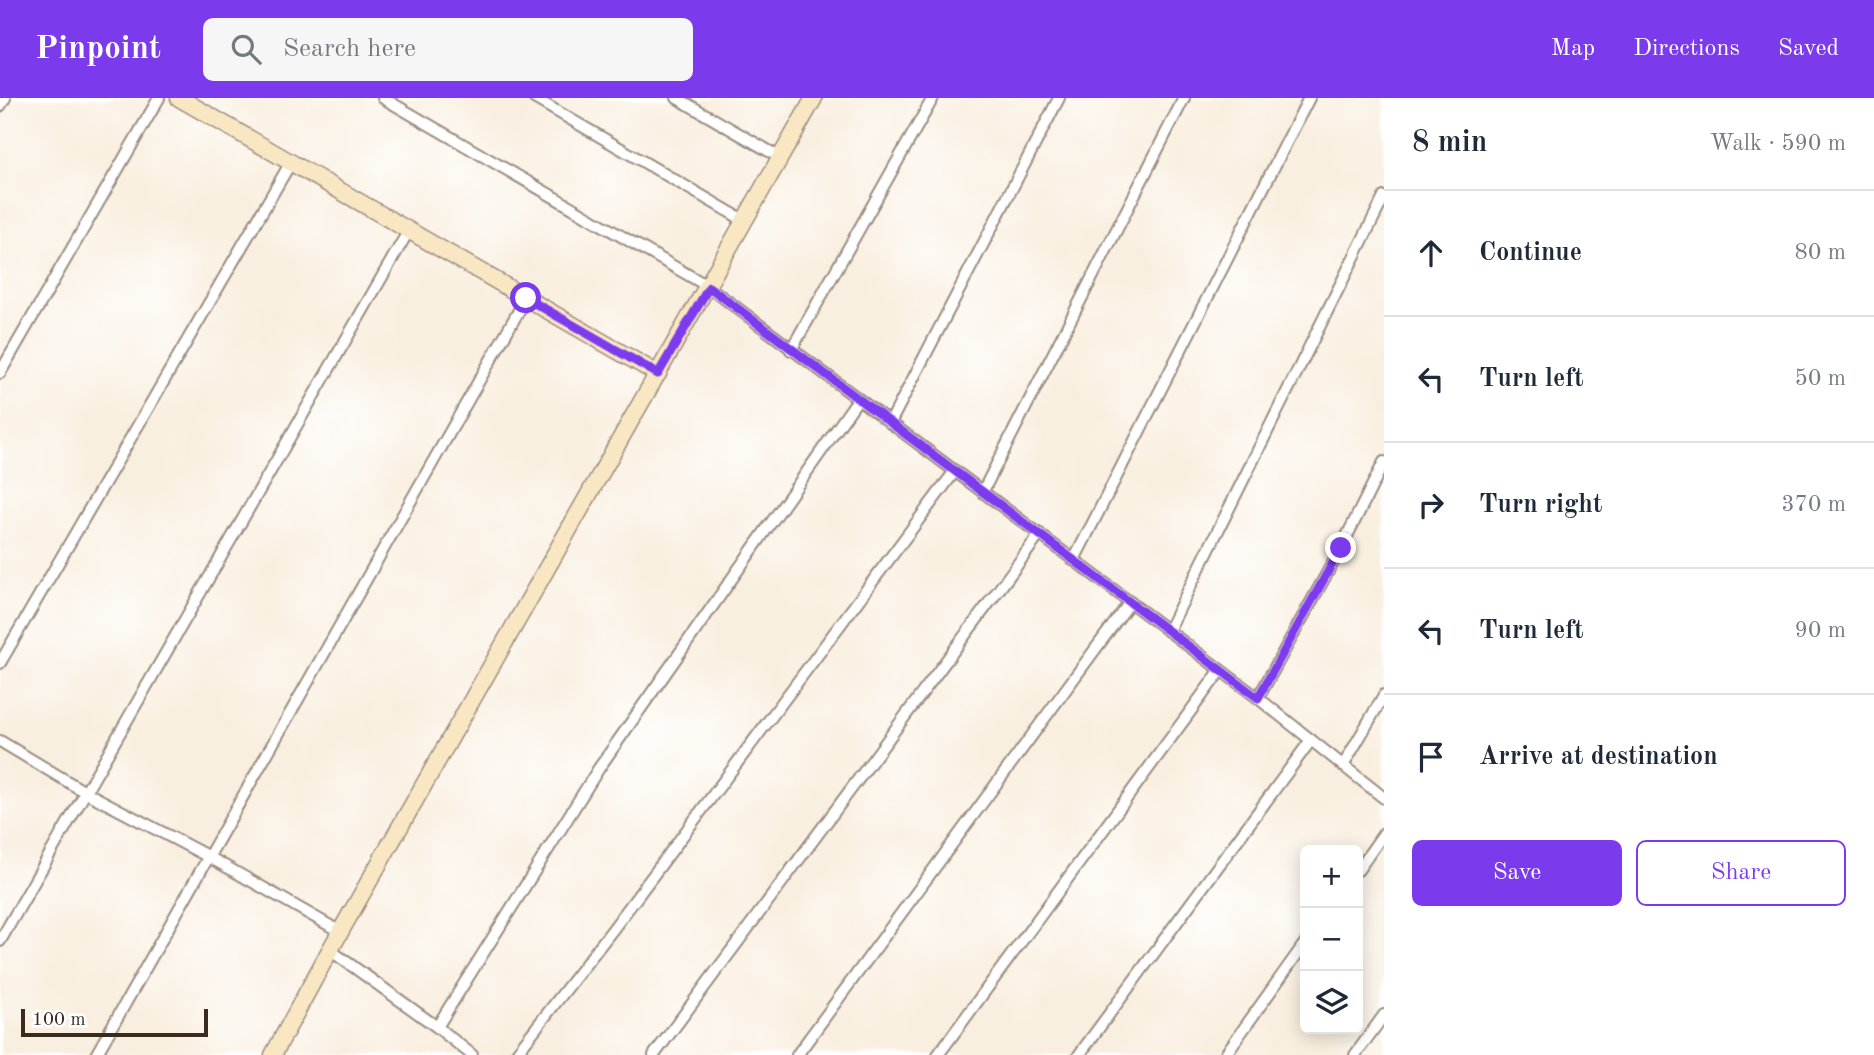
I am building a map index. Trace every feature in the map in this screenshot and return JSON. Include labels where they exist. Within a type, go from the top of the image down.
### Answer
[{"type":"street","points":[[0,106],[5,98]]},
{"type":"street","points":[[0,373],[159,98]]},
{"type":"street","points":[[179,98],[658,374]]},
{"type":"street","points":[[383,98],[709,287],[1258,698],[1384,798]]},
{"type":"street","points":[[534,98],[745,221]]},
{"type":"street","points":[[677,98],[780,159]]},
{"type":"street","points":[[273,1055],[814,98]]},
{"type":"street","points":[[791,350],[933,98]]},
{"type":"street","points":[[890,423],[1059,98]]},
{"type":"street","points":[[983,491],[1184,98]]},
{"type":"street","points":[[1074,560],[1309,98]]},
{"type":"street","points":[[0,663],[291,163]]},
{"type":"street","points":[[1168,631],[1384,197]]},
{"type":"street","points":[[0,941],[409,230]]},
{"type":"street","points":[[96,1055],[526,298]]},
{"type":"street","points":[[437,1027],[599,768],[858,399]]},
{"type":"street","points":[[1258,698],[1341,548],[1384,462]]},
{"type":"street","points":[[515,1055],[614,929],[955,471]]},
{"type":"street","points":[[654,1055],[1040,534]]},
{"type":"street","points":[[797,1055],[1130,602]]},
{"type":"street","points":[[938,1055],[1220,671]]},
{"type":"street","points":[[1343,766],[1384,695]]},
{"type":"street","points":[[1079,1055],[1311,740]]},
{"type":"street","points":[[0,741],[85,792],[209,857],[341,932]]},
{"type":"street","points":[[1363,863],[1384,833]]},
{"type":"street","points":[[330,950],[472,1055]]},
{"type":"street","points":[[1225,1055],[1300,950]]},
{"type":"street","points":[[1356,1055],[1384,1015]]},
{"type":"route","points":[[526,298],[658,374],[709,287],[1258,698],[1341,548]]}]
